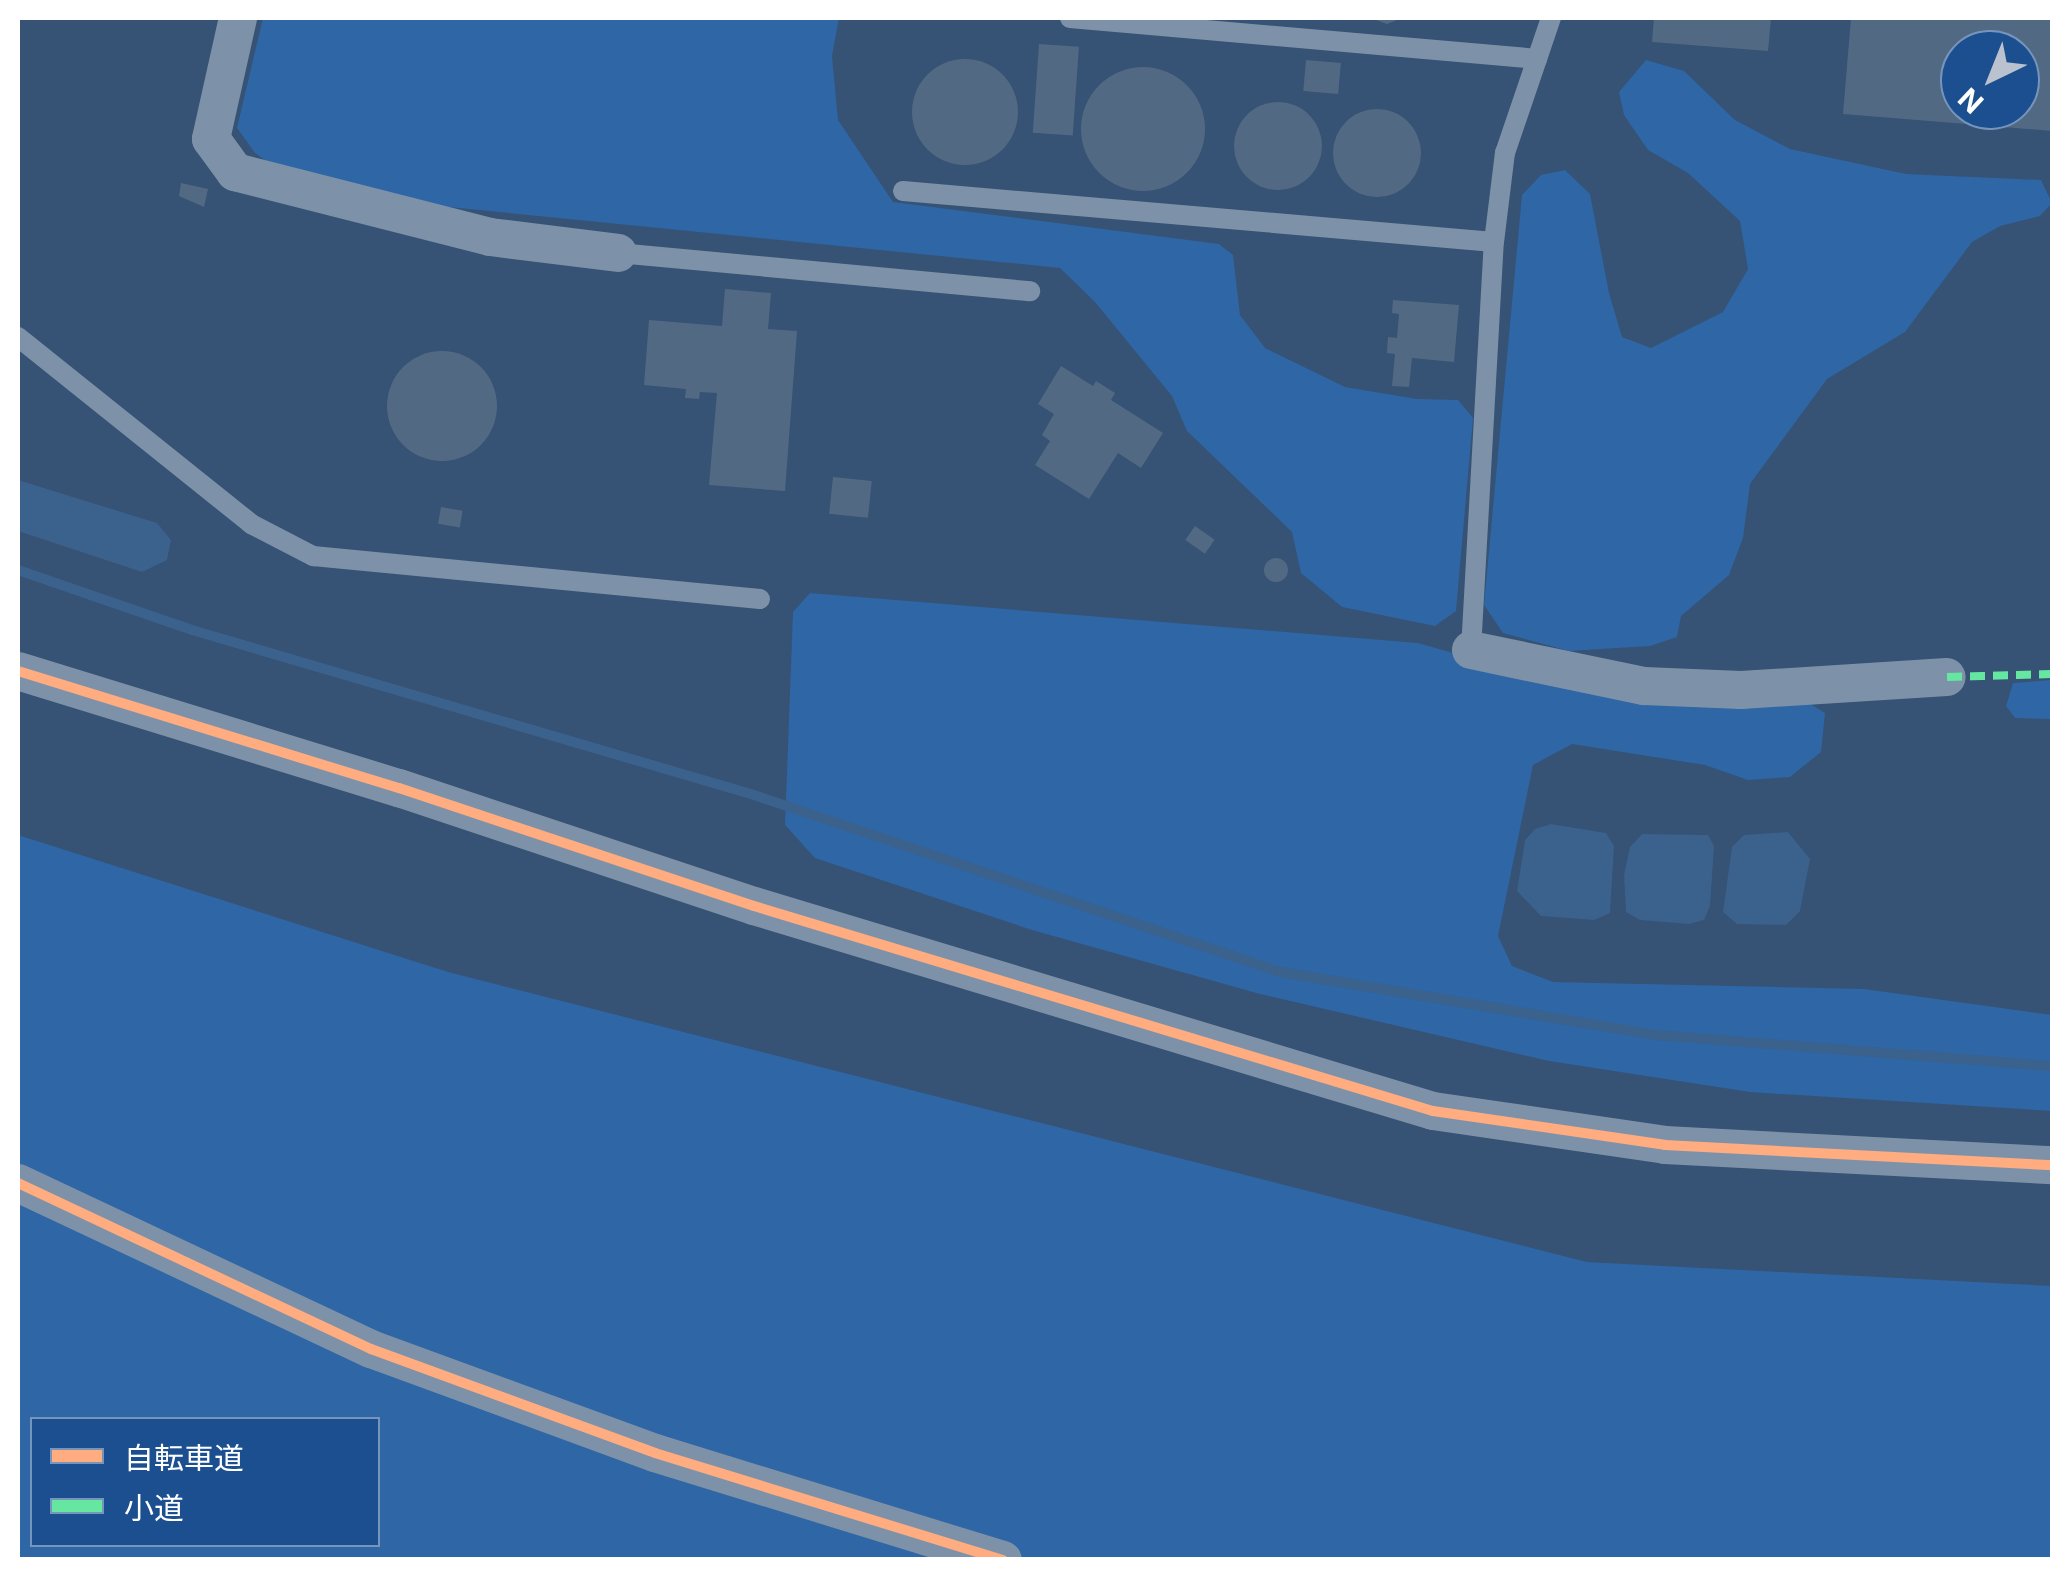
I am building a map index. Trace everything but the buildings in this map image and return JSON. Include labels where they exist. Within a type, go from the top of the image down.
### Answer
[{"type":"street","points":[[238,18],[211,140],[234,172],[490,237],[618,253]]},
{"type":"street","points":[[1471,650],[1644,686],[1740,690],[1947,677]]},
{"type":"street","points":[[18,671],[398,788],[754,906],[1434,1111],[1665,1144],[2052,1165]]},
{"type":"street","points":[[18,1183],[371,1349],[655,1453],[1003,1560]]},
{"type":"lane","points":[[1081,18],[1268,26],[1537,59]]},
{"type":"lane","points":[[1471,650],[1494,242],[1505,153],[1552,18]]},
{"type":"lane","points":[[903,191],[1494,242]]},
{"type":"lane","points":[[618,253],[1030,290]]},
{"type":"lane","points":[[18,336],[251,524],[313,556],[760,600]]},
{"type":"shaded area","points":[[263,18],[839,18],[832,56],[838,120],[893,202],[1219,244],[1233,255],[1240,315],[1265,348],[1345,387],[1417,399],[1458,400],[1473,418],[1456,611],[1435,626],[1342,607],[1301,573],[1292,532],[1187,431],[1172,396],[1095,302],[1060,268],[419,204],[281,172],[255,153],[237,128]]},
{"type":"shaded area","points":[[1646,60],[1684,71],[1735,120],[1790,149],[1906,174],[2041,180],[2052,203],[2040,216],[2000,226],[1972,242],[1905,332],[1827,379],[1750,484],[1743,538],[1729,575],[1681,616],[1677,637],[1650,646],[1569,651],[1503,633],[1484,605],[1522,195],[1541,175],[1565,170],[1590,194],[1609,293],[1622,337],[1651,348],[1723,312],[1748,269],[1740,221],[1688,173],[1648,150],[1624,115],[1619,92]]},
{"type":"shaded area","points":[[18,480],[157,523],[171,540],[167,560],[142,572],[18,531]]},
{"type":"shaded area","points":[[810,593],[1418,643],[1537,677],[1804,700],[1825,713],[1821,752],[1790,777],[1748,780],[1705,765],[1572,744],[1533,765],[1498,936],[1512,966],[1553,982],[1864,989],[2052,1015],[2052,1111],[1750,1092],[1549,1061],[1260,994],[1032,930],[815,858],[785,825],[793,612]]},
{"type":"shaded area","points":[[2052,680],[2052,719],[2015,718],[2006,706],[2013,683]]},
{"type":"shaded area","points":[[1551,824],[1606,833],[1614,846],[1610,913],[1594,920],[1541,916],[1517,891],[1525,840],[1535,829]]},
{"type":"shaded area","points":[[1788,832],[1810,859],[1800,911],[1786,925],[1737,924],[1723,912],[1732,847],[1744,835]]},
{"type":"shaded area","points":[[1642,834],[1708,835],[1714,846],[1710,906],[1704,920],[1689,924],[1640,920],[1626,912],[1624,875],[1630,847]]},
{"type":"shaded area","points":[[18,835],[448,972],[1587,1262],[2052,1286],[2052,1559],[18,1557]]},
{"type":"waterway","points":[[18,570],[192,630],[754,795],[1280,972],[1656,1035],[2052,1066]]},
{"type":"marked path","points":[[1947,677],[2052,674]]},
{"type":"cycle path","points":[[18,671],[399,788],[754,906],[1433,1111],[1665,1145],[2052,1165]]},
{"type":"cycle path","points":[[18,1183],[371,1349],[655,1453],[1003,1560]]}]
